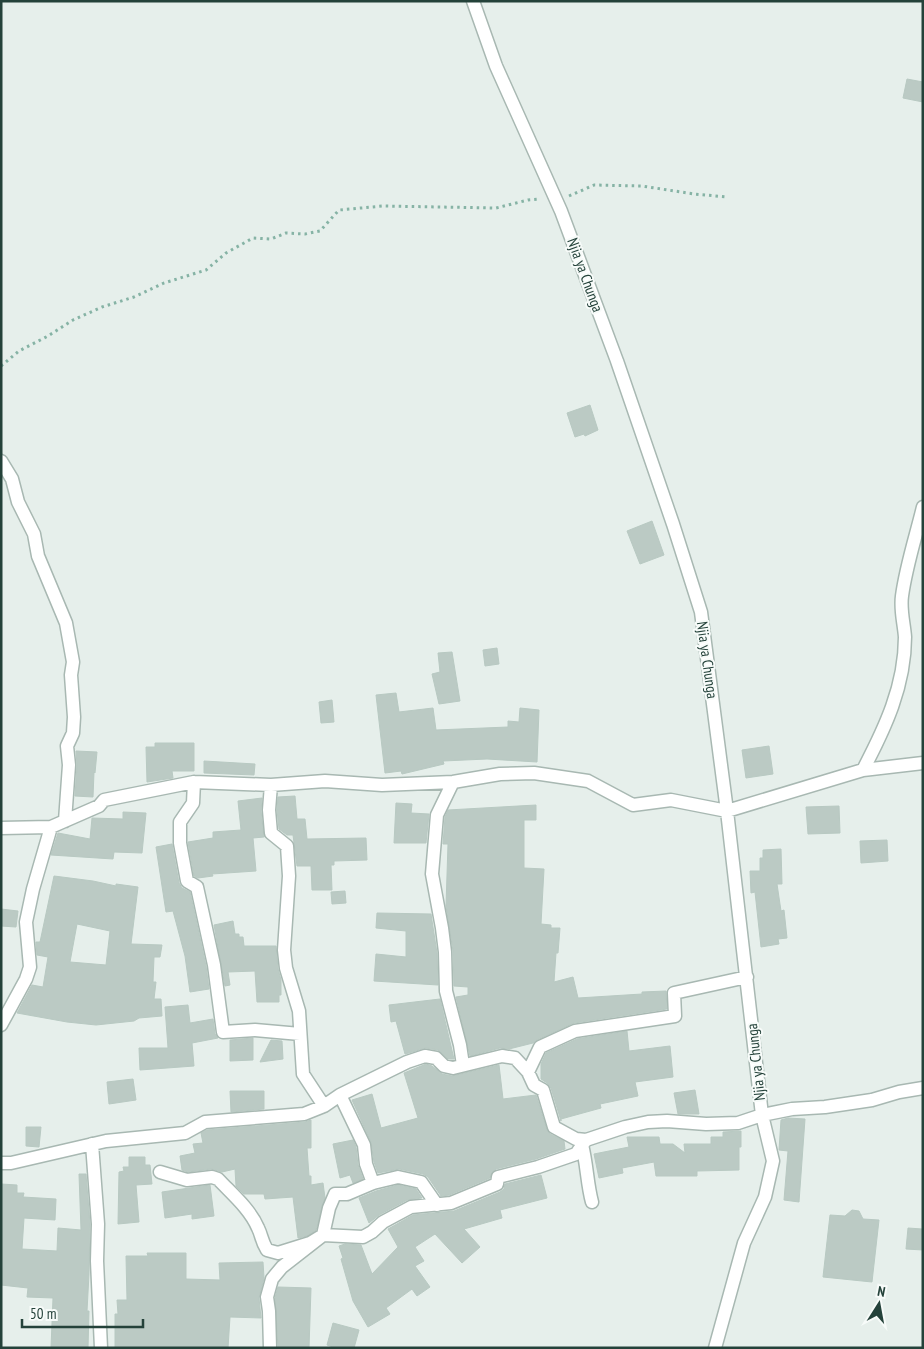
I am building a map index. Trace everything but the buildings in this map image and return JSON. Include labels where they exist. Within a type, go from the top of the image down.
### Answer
[{"type":"street","name":"Njia ya Chunga","points":[[473,1],[496,66],[556,198],[617,361],[701,612],[727,811],[762,1115],[773,1161],[765,1197],[744,1243],[715,1348]]},
{"type":"street","points":[[1,461],[12,479],[18,502],[34,534],[38,556],[66,623],[73,662],[71,675],[74,717],[73,732],[67,746],[69,766],[66,821]]},
{"type":"street","points":[[863,770],[884,729],[902,676],[905,636],[901,614],[902,596],[923,507]]},
{"type":"street","points":[[1,828],[51,827],[99,806],[104,800],[194,782],[271,785],[325,781],[382,785],[453,782],[500,774],[534,773],[588,781],[633,805],[671,800],[727,811],[863,770],[923,763]]},
{"type":"street","points":[[194,782],[193,803],[180,822],[180,842],[187,881],[198,887],[214,965],[224,1032],[255,1030],[300,1034]]},
{"type":"street","points":[[453,782],[438,815],[432,874],[445,952],[446,991],[463,1065]]},
{"type":"street","points":[[271,785],[269,810],[271,833],[287,846],[289,876],[284,950],[286,968],[299,1011],[303,1074],[324,1106]]},
{"type":"street","points":[[1,1025],[26,979],[30,967],[26,922],[35,880],[51,827]]},
{"type":"street","points":[[528,1072],[540,1047],[575,1031],[675,1016],[674,993],[747,977]]},
{"type":"street","points":[[1,1163],[11,1163],[106,1141],[185,1133],[205,1122],[304,1114],[324,1106],[340,1095],[406,1062],[425,1056],[436,1058],[444,1066],[453,1068],[502,1056],[515,1058],[528,1072],[534,1085],[543,1090],[554,1127],[584,1143]]},
{"type":"street","points":[[160,1172],[187,1180],[212,1177],[218,1179],[249,1213],[259,1229],[261,1240],[267,1250],[278,1253],[310,1243],[323,1235],[364,1237],[383,1222],[411,1207],[451,1203],[498,1184],[498,1177],[576,1154],[584,1143],[626,1127],[648,1122],[667,1121],[706,1124],[738,1123],[762,1115],[792,1109],[825,1107],[872,1100],[898,1092],[923,1088]]},
{"type":"street","points":[[340,1095],[364,1145],[366,1164],[373,1183]]},
{"type":"street","points":[[584,1143],[592,1202]]},
{"type":"street","points":[[92,1144],[98,1224],[101,1348]]},
{"type":"street","points":[[270,1348],[270,1310],[267,1297],[272,1279],[282,1268],[323,1235],[329,1208],[335,1194],[347,1194],[373,1183],[398,1177],[421,1182],[437,1205]]},
{"type":"path","points":[[1,366],[19,351],[73,320],[102,307],[134,297],[164,283],[206,270],[226,254],[254,238],[271,239],[286,233],[305,234],[320,231],[339,210],[383,206],[496,208],[528,200],[566,197],[594,185],[642,186],[728,197]]}]
